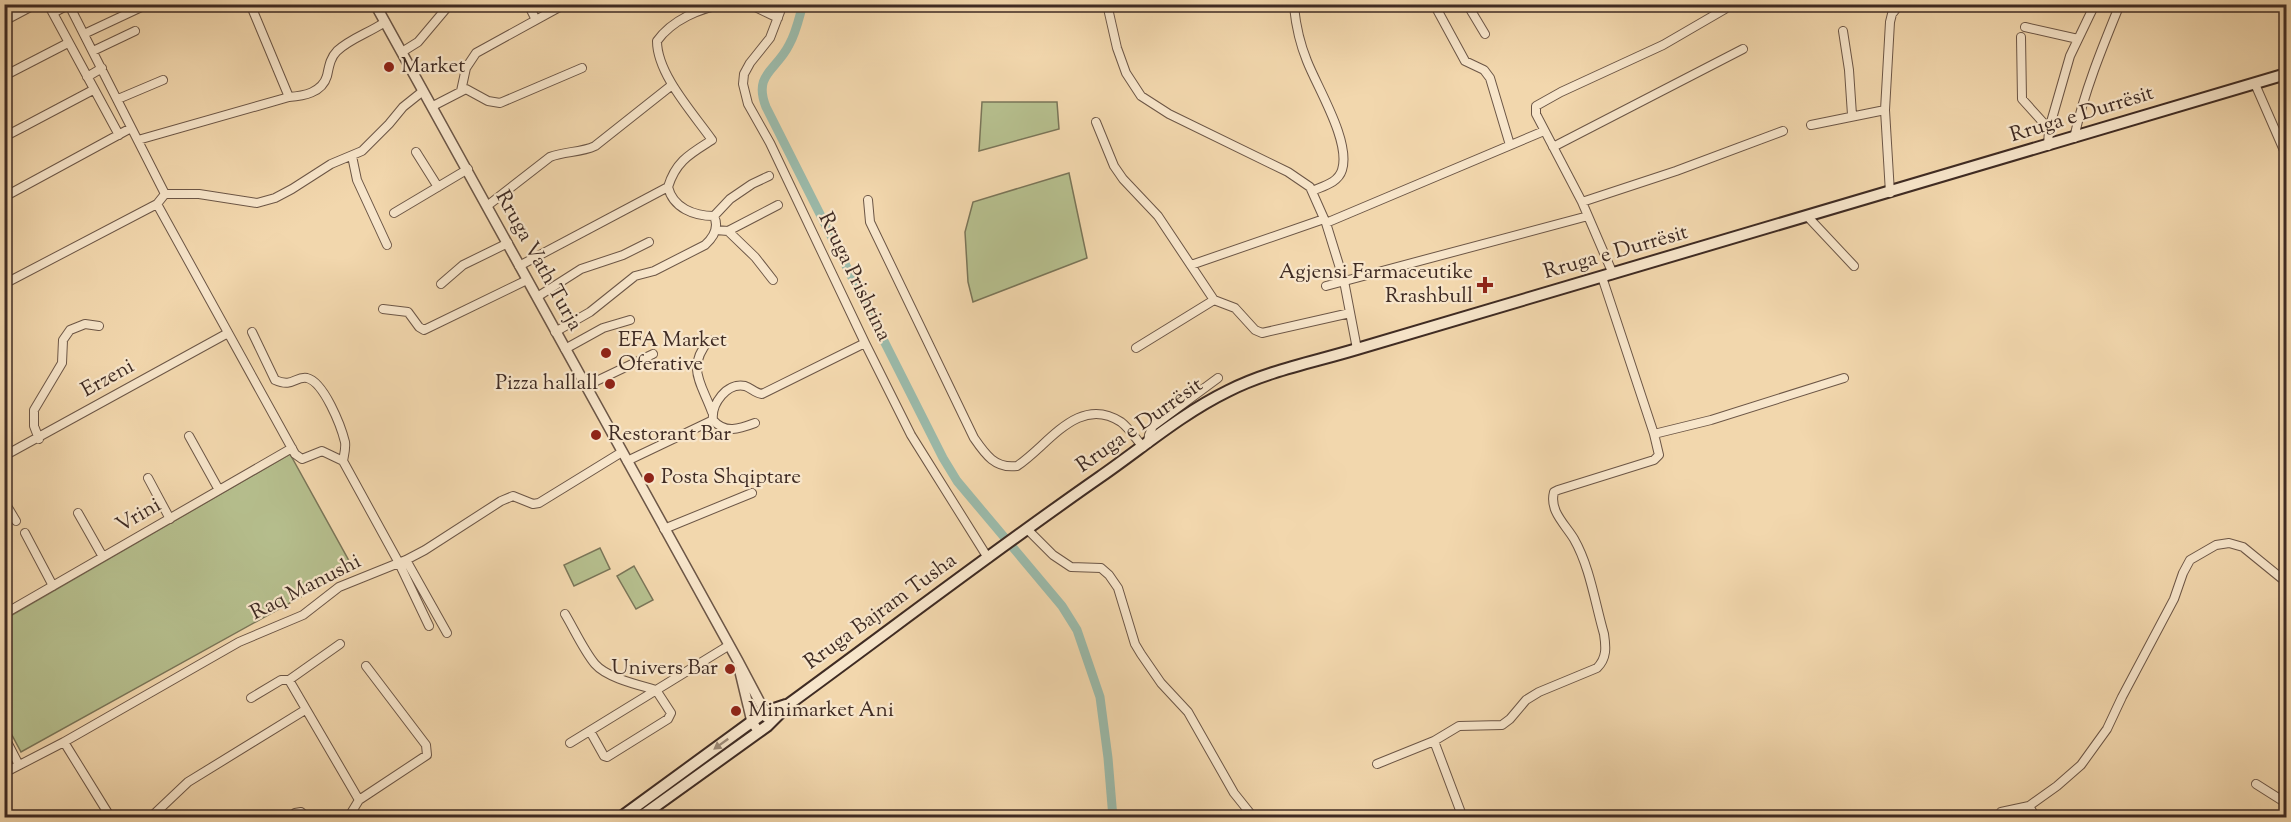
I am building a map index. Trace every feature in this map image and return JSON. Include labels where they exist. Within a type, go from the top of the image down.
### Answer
[{"type":"main road","name":"Rruga e Durrësit","points":[[992,555],[1175,422],[1229,390],[1250,381],[2286,74]]},
{"type":"main road","name":"Rruga Bajram Tusha","points":[[639,818],[763,729],[789,704],[992,555]]},
{"type":"main road","name":"Rruga Bajram Tusha","points":[[620,818],[765,712],[789,704]]},
{"type":"street","points":[[4,21],[36,4]]},
{"type":"street","points":[[48,4],[119,135]]},
{"type":"street","points":[[84,34],[148,4]]},
{"type":"street","points":[[377,8],[390,4]]},
{"type":"street","points":[[402,52],[418,42],[450,4]]},
{"type":"street","points":[[528,4],[536,20]]},
{"type":"street","points":[[461,91],[466,68],[476,53],[565,4]]},
{"type":"street","points":[[589,4],[600,6],[608,4]]},
{"type":"street","points":[[714,216],[681,207],[672,200],[668,187],[672,174],[682,160],[712,140],[672,85],[657,50],[657,41],[663,32],[679,21],[725,4]]},
{"type":"street","points":[[749,4],[778,18]]},
{"type":"street","name":"Rruga Prishtina","points":[[783,4],[770,38],[744,74],[745,93],[865,343],[912,435],[992,555]]},
{"type":"street","points":[[1107,4],[1112,32],[1126,73],[1141,96],[1169,114],[1288,172],[1307,184],[1325,221],[1344,281],[1357,349]]},
{"type":"street","points":[[1434,4],[1465,61],[1484,70],[1490,78],[1510,144]]},
{"type":"street","points":[[1467,4],[1485,34]]},
{"type":"street","points":[[1889,4],[1892,14],[1885,110],[1890,193]]},
{"type":"street","points":[[1892,14],[1900,4]]},
{"type":"street","points":[[2048,146],[2049,129],[2058,90],[2095,4]]},
{"type":"street","points":[[2074,138],[2079,116],[2103,46],[2121,4]]},
{"type":"street","points":[[53,13],[70,5],[165,194]]},
{"type":"street","points":[[1294,5],[1302,47],[1340,138],[1344,158],[1342,172],[1338,178],[1312,191]]},
{"type":"street","points":[[251,6],[289,97]]},
{"type":"street","name":"Rruga Vath Turja","points":[[377,8],[738,661],[765,712],[763,729]]},
{"type":"street","points":[[1377,764],[1434,741],[1459,726],[1502,725],[1526,700],[1539,692],[1597,668],[1603,662],[1606,645],[1604,634],[1584,566],[1574,539],[1559,519],[1552,499],[1554,492],[1558,490],[1654,460],[1659,454],[1608,275],[1588,216],[1535,110],[1539,103],[1663,45],[1725,9]]},
{"type":"street","points":[[138,141],[289,97],[303,96],[316,90],[326,79],[335,53],[351,40],[385,22]]},
{"type":"street","points":[[2025,27],[2078,39]]},
{"type":"street","points":[[93,51],[135,32]]},
{"type":"street","points":[[1843,32],[1852,116]]},
{"type":"street","points":[[2021,37],[2022,99],[2049,129]]},
{"type":"street","points":[[4,76],[68,43]]},
{"type":"street","points":[[1552,147],[1743,49]]},
{"type":"street","points":[[87,77],[102,68]]},
{"type":"street","points":[[433,106],[466,89],[488,101],[500,103],[582,68]]},
{"type":"street","points":[[118,99],[163,80]]},
{"type":"street","points":[[2255,84],[2286,155]]},
{"type":"street","points":[[487,206],[550,156],[584,151],[595,146],[672,85]]},
{"type":"street","points":[[4,138],[93,90]]},
{"type":"street","points":[[165,194],[209,195],[257,203],[292,189],[331,164],[352,156],[370,145],[403,106],[423,91]]},
{"type":"street","points":[[1811,125],[1885,110]]},
{"type":"street","points":[[1096,122],[1114,165],[1123,179],[1158,216],[1214,300],[1234,308],[1255,330],[1262,333],[1350,314]]},
{"type":"street","points":[[4,197],[131,128]]},
{"type":"street","points":[[1191,265],[1325,221],[1544,131]]},
{"type":"street","points":[[1582,202],[1676,171],[1783,131]]},
{"type":"street","points":[[416,152],[438,186]]},
{"type":"street","points":[[352,156],[357,180],[387,245]]},
{"type":"street","points":[[394,213],[468,169]]},
{"type":"street","points":[[714,216],[730,199],[748,186],[769,176]]},
{"type":"street","points":[[519,266],[668,187]]},
{"type":"street","points":[[4,284],[157,204],[165,194]]},
{"type":"street","points":[[868,200],[870,222],[974,438],[993,462],[1009,468],[1017,466],[1077,417],[1092,413],[1108,415],[1122,423],[1145,445],[1153,426],[1218,378]]},
{"type":"street","points":[[157,204],[298,457],[302,459],[322,451],[343,461],[447,633]]},
{"type":"street","points":[[716,230],[728,231],[778,205]]},
{"type":"street","points":[[555,332],[590,312],[635,276],[654,270],[710,241],[716,230],[717,223],[714,216]]},
{"type":"street","points":[[1326,286],[1588,216]]},
{"type":"street","points":[[1808,217],[1854,266]]},
{"type":"street","points":[[728,231],[755,257],[774,280]]},
{"type":"street","points":[[537,297],[581,269],[623,255],[649,242]]},
{"type":"street","points":[[441,284],[464,265],[508,243]]},
{"type":"street","points":[[383,309],[408,312],[424,330],[528,280]]},
{"type":"street","points":[[1136,348],[1214,300]]},
{"type":"street","points":[[565,349],[603,328],[630,320]]},
{"type":"street","points":[[39,439],[34,426],[34,410],[62,363],[63,340],[70,330],[85,324],[99,326]]},
{"type":"street","points":[[252,332],[275,380],[291,383],[301,378],[308,378],[317,383],[338,420],[345,445],[343,461]]},
{"type":"street","name":"Erzeni","points":[[4,456],[39,439],[228,333]]},
{"type":"street","points":[[709,340],[700,351],[696,362],[697,372],[713,416],[718,425],[732,430],[754,423]]},
{"type":"street","points":[[713,416],[718,400],[732,388],[743,386],[762,394],[865,343]]},
{"type":"street","points":[[586,386],[653,354]]},
{"type":"street","points":[[1654,434],[1711,420],[1844,378]]},
{"type":"street","name":"Raq Manushi","points":[[4,772],[64,742],[239,642],[303,615],[339,587],[425,550],[501,501],[513,496],[533,504],[539,503],[625,457],[713,416]]},
{"type":"street","points":[[189,436],[219,490]]},
{"type":"street","name":"Vrini","points":[[4,614],[292,448]]},
{"type":"street","points":[[148,478],[170,519]]},
{"type":"street","points":[[664,530],[752,493]]},
{"type":"street","points":[[4,501],[16,521]]},
{"type":"street","points":[[78,513],[103,557]]},
{"type":"street","points":[[1025,530],[1053,555],[1071,567],[1101,568],[1109,575],[1118,588],[1135,644],[1161,683],[1188,712],[1234,793],[1254,818]]},
{"type":"street","points":[[25,533],[54,586]]},
{"type":"street","points":[[2001,812],[2029,806],[2081,765],[2107,729],[2174,599],[2190,560],[2216,544],[2229,543],[2243,547],[2286,582]]},
{"type":"street","points":[[402,561],[429,626]]},
{"type":"street","points":[[565,614],[595,664],[604,671],[631,683],[656,690],[671,713],[670,717],[610,756],[604,756],[590,731]]},
{"type":"street","points":[[250,698],[281,680],[289,680],[340,644]]},
{"type":"street","points":[[570,743],[728,646]]},
{"type":"street","name":"Rruga Vath Turja","points":[[738,661],[752,722]]},
{"type":"street","points":[[348,818],[359,800],[427,755],[426,746],[366,666]]},
{"type":"street","points":[[289,680],[359,800]]},
{"type":"street","points":[[150,818],[188,782],[305,710]]},
{"type":"street","points":[[752,722],[763,729]]},
{"type":"street","points":[[4,736],[19,765]]},
{"type":"street","points":[[1434,741],[1463,818]]},
{"type":"street","points":[[64,742],[111,818]]},
{"type":"street","points":[[2256,784],[2286,803]]},
{"type":"street","points":[[2029,806],[2036,818]]},
{"type":"street","points":[[290,818],[295,813],[301,812],[308,818]]},
{"type":"green space","points":[[982,102],[1057,102],[1059,129],[979,151]]},
{"type":"green space","points":[[1069,173],[1087,258],[973,302],[968,282],[965,232],[973,202]]},
{"type":"green space","points":[[290,454],[353,568],[21,752],[5,722],[5,619]]},
{"type":"green space","points":[[600,548],[610,569],[574,586],[564,565]]},
{"type":"green space","points":[[634,566],[653,600],[636,609],[617,576]]},
{"type":"waterway","points":[[803,4],[797,25],[784,54],[764,80],[762,87],[766,107],[943,458],[957,481],[1062,606],[1077,630],[1100,697],[1113,818]]},
{"type":"place","name":"Market","points":[[389,67]]},
{"type":"place","name":"Agjensi Farmaceutike Rrashbull","points":[[1485,285]]},
{"type":"place","name":"EFA Market Oferative","points":[[606,353]]},
{"type":"place","name":"Pizza hallall","points":[[610,384]]},
{"type":"place","name":"Restorant Bar","points":[[596,435]]},
{"type":"place","name":"Posta Shqiptare","points":[[649,478]]},
{"type":"place","name":"Univers Bar","points":[[730,669]]},
{"type":"place","name":"Minimarket Ani","points":[[736,711]]}]
